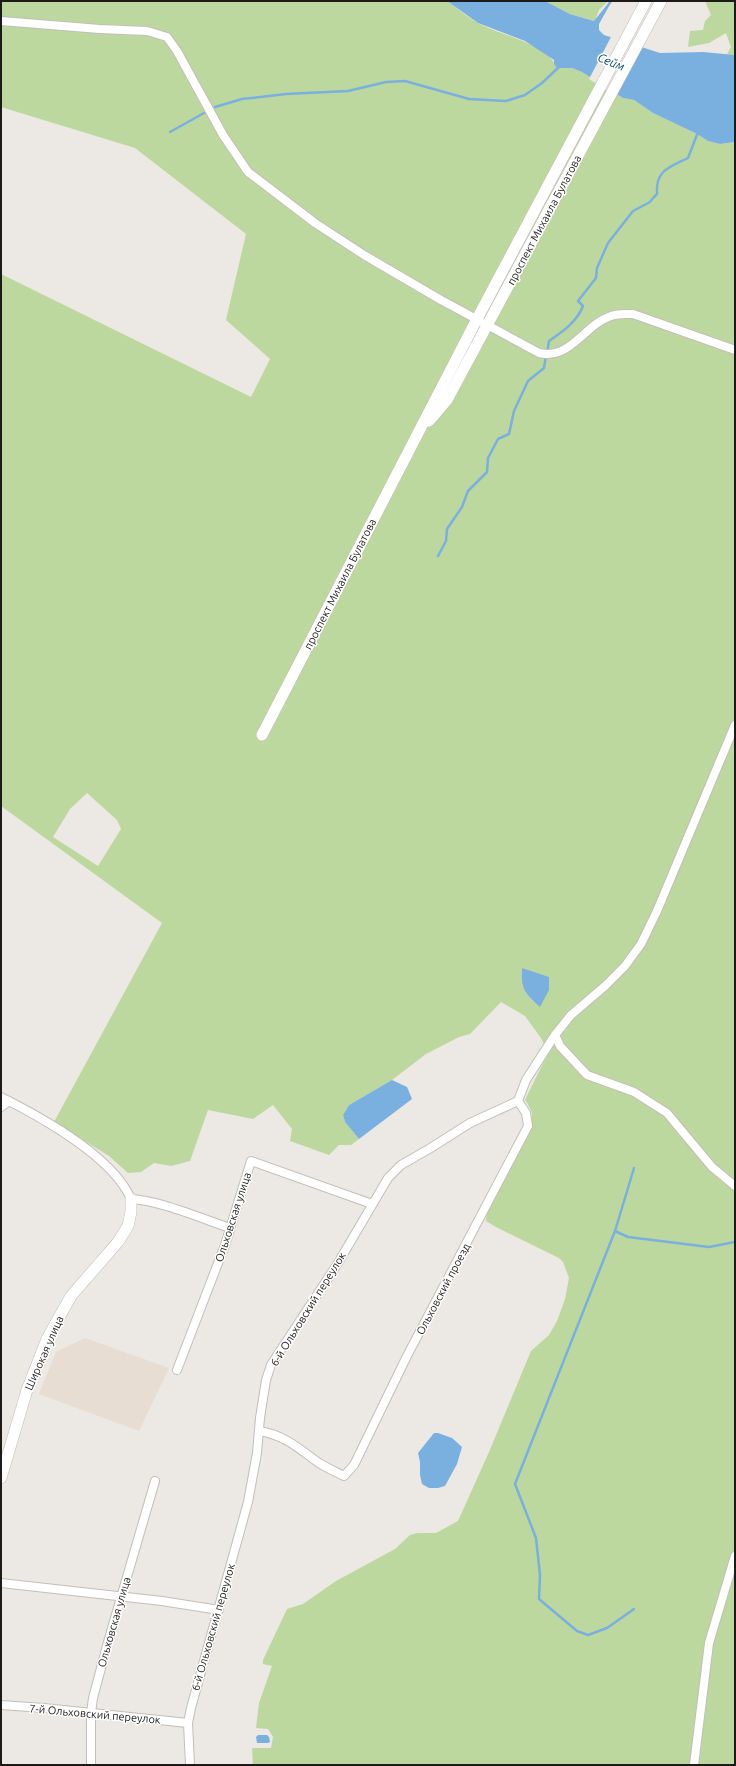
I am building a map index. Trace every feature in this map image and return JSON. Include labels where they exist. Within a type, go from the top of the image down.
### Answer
[{"type":"street","name":"проспект Михаила Булатова","points":[[262,735],[477,319],[646,1]]},
{"type":"street","name":"проспект Михаила Булатова","points":[[418,433],[448,400],[661,1]]},
{"type":"street","points":[[1,21],[100,29],[147,30],[167,37],[177,51],[223,136],[248,172],[315,223],[358,251],[441,300],[539,353],[556,354],[575,342],[593,326],[610,316],[620,314],[633,314],[735,350]]},
{"type":"street","points":[[518,1101],[526,1080],[555,1035],[571,1014],[605,986],[625,966],[641,944],[658,910],[735,726]]},
{"type":"street","points":[[555,1035],[564,1051],[587,1075],[634,1092],[666,1113],[708,1163],[735,1186]]},
{"type":"street","points":[[1,1108],[5,1099],[56,1128],[105,1164],[121,1182],[131,1199],[138,1199],[164,1206],[230,1228]]},
{"type":"street","name":"6-й Ольховский переулок","points":[[190,1765],[188,1722],[190,1708],[254,1478],[266,1380],[271,1365],[338,1264],[388,1178],[401,1165],[470,1123],[518,1101]]},
{"type":"street","name":"Ольховский проезд","points":[[259,1431],[276,1435],[287,1440],[301,1448],[320,1463],[344,1476],[354,1465],[407,1356],[528,1126],[526,1113],[518,1101]]},
{"type":"street","name":"Ольховская улица","points":[[178,1370],[225,1245],[251,1161],[372,1204]]},
{"type":"street","name":"Широкая улица","points":[[1,1478],[27,1390],[47,1339],[72,1296],[118,1242],[128,1226],[131,1212],[131,1199]]},
{"type":"street","name":"Ольховская улица","points":[[91,1765],[91,1713],[93,1698],[155,1481]]},
{"type":"street","points":[[694,1765],[709,1643],[735,1556]]},
{"type":"street","points":[[1,1583],[162,1601],[218,1610]]},
{"type":"street","name":"7-й Ольховский переулок","points":[[1,1705],[188,1722]]},
{"type":"shaded area","points":[[85,1338],[169,1368],[139,1431],[39,1394],[56,1352]]},
{"type":"green space","points":[[1,1],[447,1],[478,23],[522,41],[543,52],[552,59],[557,68],[572,68],[582,72],[623,98],[634,100],[653,113],[697,134],[708,141],[720,144],[735,142],[735,1765],[253,1765],[252,1748],[271,1748],[273,1737],[268,1729],[256,1728],[259,1703],[272,1666],[263,1664],[263,1660],[287,1609],[303,1604],[336,1581],[395,1549],[410,1535],[417,1533],[436,1533],[458,1521],[489,1452],[531,1351],[549,1335],[557,1321],[565,1299],[569,1278],[563,1262],[559,1258],[486,1221],[487,1211],[521,1149],[527,1135],[531,1124],[532,1114],[525,1100],[548,1053],[541,1038],[525,1016],[501,1002],[470,1034],[459,1037],[426,1054],[392,1080],[349,1105],[343,1115],[345,1122],[359,1139],[351,1145],[339,1145],[329,1155],[290,1141],[292,1129],[273,1105],[253,1119],[208,1110],[190,1161],[171,1166],[154,1163],[141,1172],[128,1173],[109,1156],[54,1122],[162,923],[1,806],[1,274],[251,397],[270,359],[226,320],[246,234],[135,148],[1,107]],"holes":[[[87,793],[117,820],[121,829],[98,866],[53,837],[70,809]],[[522,968],[540,1007],[527,995],[522,980]]]},
{"type":"green space","points":[[545,1],[608,1],[599,10],[595,21],[570,14]]},
{"type":"green space","points":[[705,1],[735,1],[735,55],[727,54],[731,47],[726,33],[709,43],[688,47],[690,31],[703,30],[705,21],[711,15]]},
{"type":"water","name":"Сейм","points":[[447,1],[545,1],[570,14],[594,21],[606,6],[608,8],[599,24],[599,30],[604,35],[660,53],[703,52],[735,55],[735,142],[720,144],[708,141],[697,134],[653,113],[634,100],[623,98],[582,72],[572,68],[557,68],[554,64],[554,60],[525,41],[478,23]]},
{"type":"water","points":[[522,968],[549,977],[549,990],[540,1007],[527,994],[523,986]]},
{"type":"water","points":[[392,1080],[407,1087],[412,1099],[359,1139],[345,1122],[343,1115],[349,1105]]},
{"type":"water","points":[[434,1433],[452,1438],[462,1447],[457,1464],[445,1486],[429,1488],[422,1484],[418,1453]]},
{"type":"water","points":[[258,1735],[267,1735],[270,1742],[257,1743],[256,1737]]},
{"type":"pier","points":[[612,35],[643,44],[615,96],[589,79]]},
{"type":"waterway","points":[[607,7],[611,1]]},
{"type":"waterway","points":[[215,107],[242,99],[286,94],[348,91],[386,82],[405,81],[469,99],[506,101],[525,95],[542,83],[559,67]]},
{"type":"waterway","points":[[170,132],[204,113]]},
{"type":"waterway","points":[[654,197],[657,194],[658,180],[661,174],[670,167],[688,158],[698,132]]},
{"type":"waterway","points":[[547,353],[549,341],[569,326],[580,312],[583,306],[578,301],[596,278],[597,268],[608,243],[633,211],[650,202],[653,198]]},
{"type":"waterway","points":[[438,556],[446,541],[447,529],[462,507],[468,491],[487,472],[488,458],[498,439],[509,434],[514,411],[528,381],[544,368],[546,355]]},
{"type":"waterway","points":[[634,1168],[615,1231],[628,1237],[709,1247],[735,1242]]},
{"type":"waterway","points":[[615,1231],[515,1484],[536,1538],[540,1575],[539,1599],[577,1631],[588,1635],[607,1628],[634,1609]]}]
